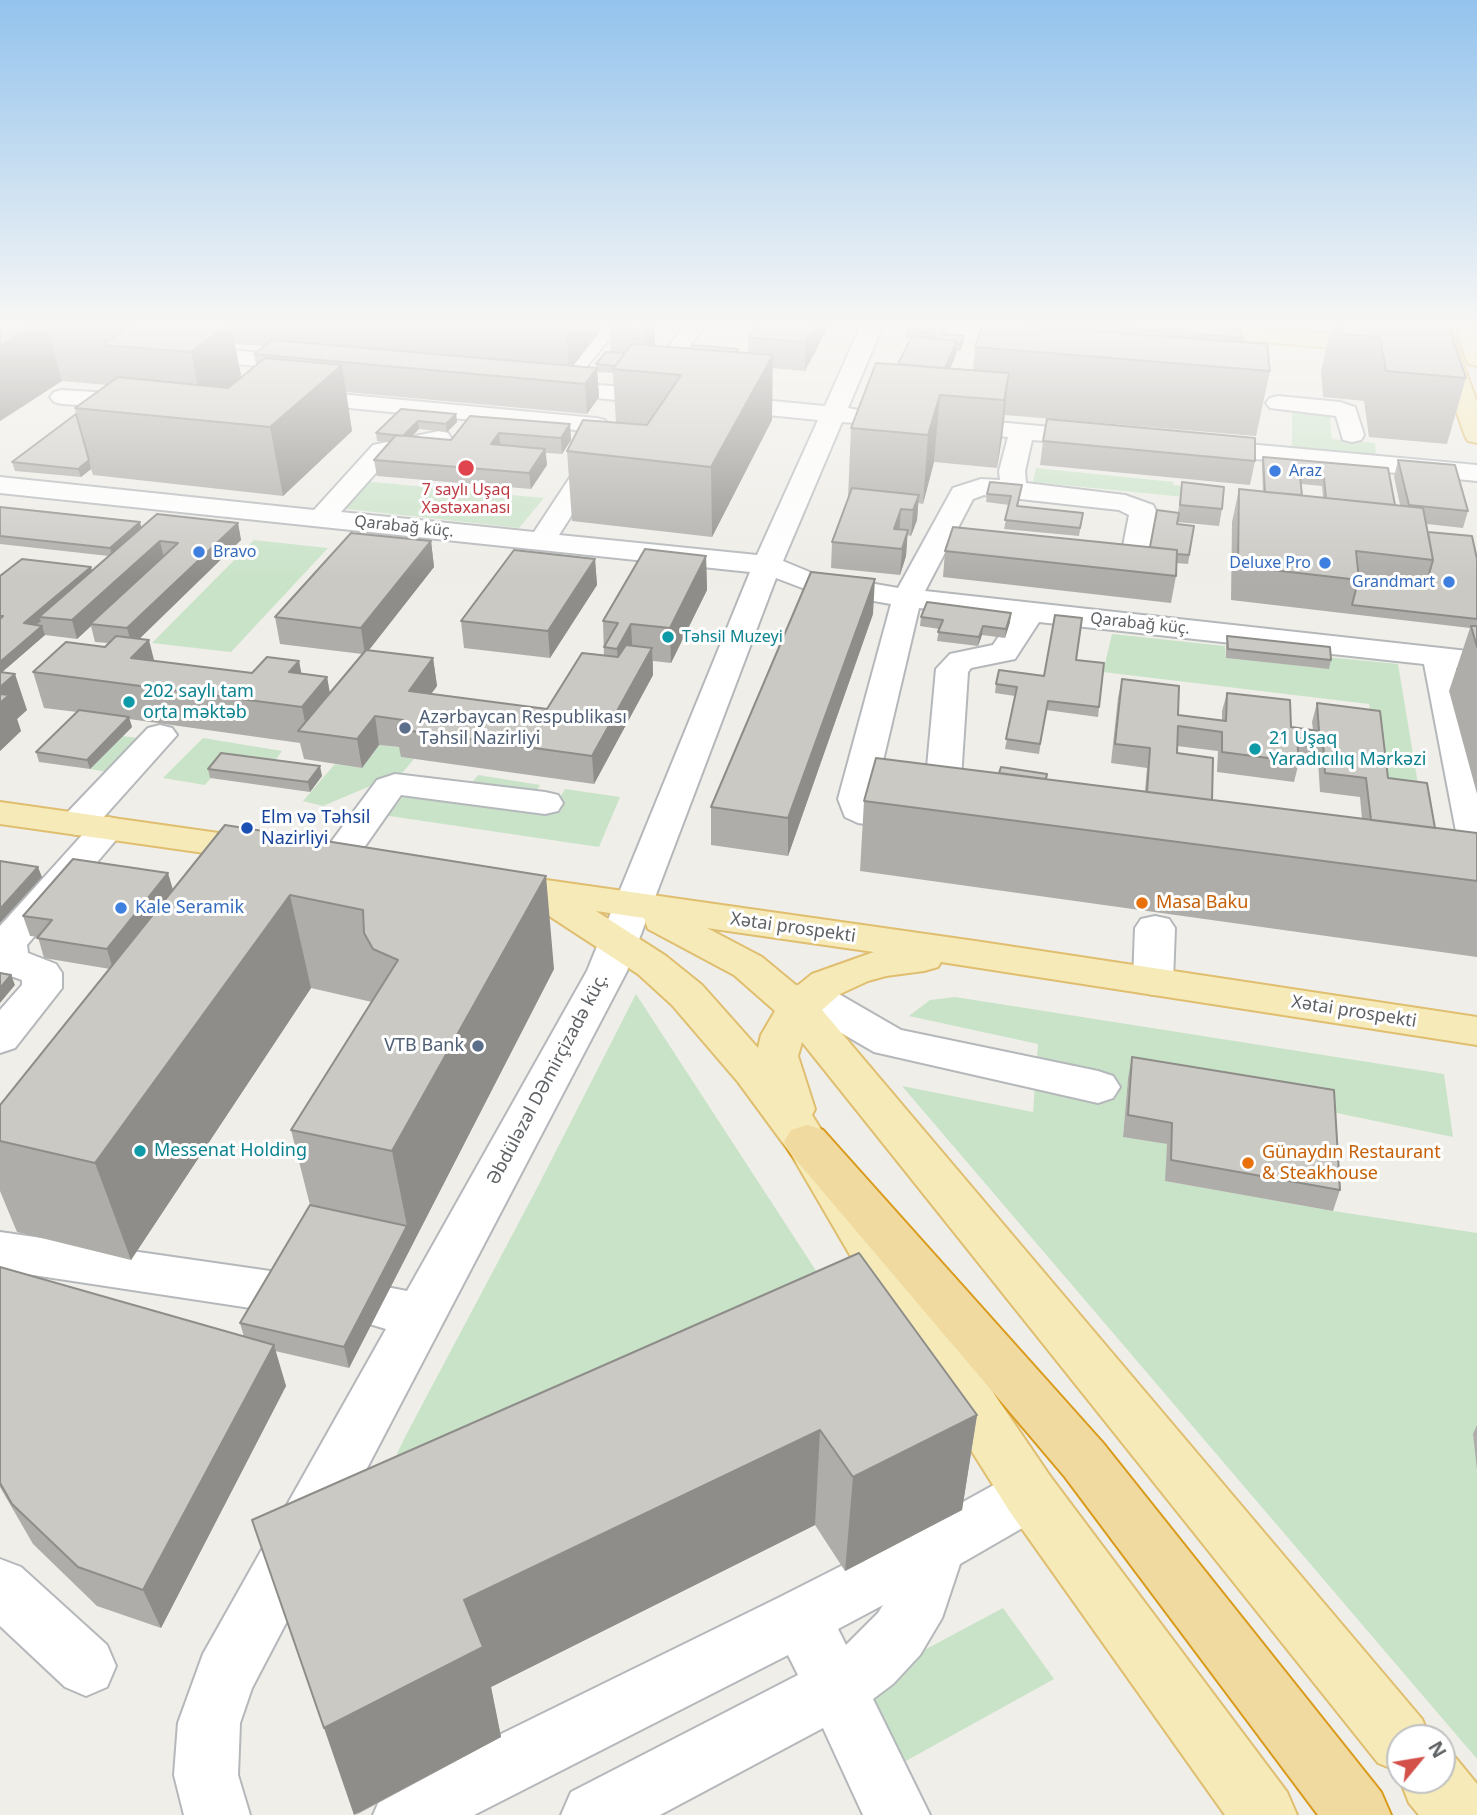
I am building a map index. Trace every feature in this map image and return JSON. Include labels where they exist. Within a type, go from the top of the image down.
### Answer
[{"type":"highway","points":[[807,1142],[1083,1460],[1358,1815]]},
{"type":"main road","points":[[1464,410],[1477,436]]},
{"type":"main road","points":[[0,813],[376,867]]},
{"type":"main road","points":[[457,879],[537,891],[625,924],[705,940],[803,1002],[929,1165],[1386,1724]]},
{"type":"main road","points":[[625,924],[652,965],[706,1015],[807,1142],[895,1289],[1030,1494],[1265,1815]]},
{"type":"main road","name":"Xətai prospekti","points":[[625,924],[975,954],[1153,981],[1476,1036]]},
{"type":"main road","points":[[807,1142],[784,1085],[777,1056],[782,1035],[803,1002],[826,984],[882,963],[975,954]]},
{"type":"main road","points":[[1444,1794],[1461,1815]]},
{"type":"street","points":[[429,410],[596,425]]},
{"type":"street","points":[[548,492],[596,425],[613,410]]},
{"type":"street","points":[[786,410],[873,417]]},
{"type":"street","name":"Əbdüləzəl DƏmirçizadə küç.","points":[[217,1815],[206,1775],[209,1723],[225,1676],[401,1311],[607,971],[764,574],[834,410]]},
{"type":"street","points":[[1277,455],[1278,410]]},
{"type":"street","points":[[1342,410],[1347,412],[1352,435]]},
{"type":"street","points":[[927,422],[1116,440]]},
{"type":"street","points":[[1013,489],[1012,471],[1022,431]]},
{"type":"street","points":[[320,519],[382,450],[439,438]]},
{"type":"street","points":[[541,542],[604,446],[620,440]]},
{"type":"street","points":[[1183,446],[1477,473]]},
{"type":"street","name":"Qarabağ küç.","points":[[0,485],[85,503],[764,574]]},
{"type":"street","points":[[1028,612],[1004,652],[961,661],[953,669],[953,826],[871,815],[858,809],[856,799],[907,598],[952,541],[962,494],[981,487],[1013,489],[1125,503],[1143,511],[1136,551],[1118,555],[1071,551]]},
{"type":"street","name":"Qarabağ küç.","points":[[0,502],[85,503],[320,519],[541,542],[805,580],[907,598],[1477,661]]},
{"type":"street","points":[[1438,657],[1477,847]]},
{"type":"street","points":[[0,1038],[42,988],[42,973],[9,961],[7,943],[160,735]]},
{"type":"street","points":[[336,861],[389,787],[395,784],[544,803]]},
{"type":"street","points":[[232,882],[258,850]]},
{"type":"street","points":[[1153,981],[1155,928]]},
{"type":"street","points":[[803,1002],[889,1042],[1098,1087]]},
{"type":"street","points":[[0,1251],[166,1273],[276,1292]]},
{"type":"street","points":[[406,1815],[801,1617],[1030,1494]]},
{"type":"street","points":[[594,1815],[836,1688],[872,1663],[899,1634],[920,1598],[936,1546]]},
{"type":"street","points":[[5,1583],[86,1666]]},
{"type":"street","points":[[801,1617],[897,1815]]},
{"type":"green space","points":[[1292,413],[1330,416],[1332,439],[1375,443],[1376,457],[1292,449]]},
{"type":"green space","points":[[1036,468],[1174,482],[1173,485],[1216,490],[1214,500],[1033,482]]},
{"type":"green space","points":[[363,481],[544,498],[519,528],[338,508]]},
{"type":"green space","points":[[254,540],[328,548],[231,652],[152,643]]},
{"type":"green space","points":[[1112,634],[1225,646],[1226,658],[1321,668],[1327,657],[1398,664],[1421,802],[1383,797],[1369,704],[1103,672]]},
{"type":"green space","points":[[122,736],[147,739],[112,773],[90,769]]},
{"type":"green space","points":[[203,738],[282,751],[269,769],[224,763],[205,785],[163,778]]},
{"type":"green space","points":[[379,745],[407,748],[401,757],[414,759],[403,772],[323,806],[303,801],[335,764],[362,768]]},
{"type":"green space","points":[[478,775],[540,785],[534,795],[471,784]]},
{"type":"green space","points":[[565,789],[620,797],[599,847],[376,814],[385,805],[396,806],[406,792],[551,812]]},
{"type":"green space","points":[[636,994],[850,1323],[355,1542],[404,1439]]},
{"type":"green space","points":[[955,997],[1444,1074],[1453,1137],[1327,1111],[1128,1078],[1123,1136],[1167,1144],[1166,1181],[1477,1233],[1477,1759],[1456,1734],[1456,1724],[1447,1724],[902,1086],[1033,1112],[1038,1044],[909,1016],[930,1000]]},
{"type":"green space","points":[[1003,1608],[1054,1679],[904,1762],[855,1687]]},
{"type":"building","points":[[92,410],[290,410],[270,427]]},
{"type":"building","points":[[400,410],[456,414],[446,424],[418,421],[403,436],[376,433]]},
{"type":"building","points":[[657,410],[743,410],[711,467],[567,451],[583,420],[647,425]]},
{"type":"building","points":[[858,410],[936,410],[928,435],[851,428]]},
{"type":"building","points":[[76,414],[89,460],[78,469],[12,462]]},
{"type":"building","points":[[470,416],[570,424],[561,438],[499,433],[491,444],[545,449],[529,473],[374,460],[396,435],[451,440]]},
{"type":"building","points":[[1047,419],[1255,438],[1255,461],[1043,441]]},
{"type":"building","points":[[1263,457],[1388,468],[1395,505],[1326,498],[1324,478],[1300,476],[1302,495],[1265,492]]},
{"type":"building","points":[[1398,460],[1455,465],[1468,511],[1409,505]]},
{"type":"building","points":[[990,482],[1022,485],[1017,506],[1083,513],[1080,528],[1005,520],[1011,496],[987,494]]},
{"type":"building","points":[[1182,482],[1224,487],[1222,509],[1180,505]]},
{"type":"building","points":[[852,488],[919,495],[913,510],[901,509],[894,529],[908,530],[902,549],[832,542]]},
{"type":"building","points":[[1239,489],[1423,508],[1433,560],[1356,551],[1359,580],[1238,566]]},
{"type":"building","points":[[0,507],[140,522],[110,548],[0,536]]},
{"type":"building","points":[[1157,510],[1179,513],[1177,524],[1194,526],[1189,555],[1177,554],[1177,550],[1150,547]]},
{"type":"building","points":[[157,514],[238,523],[127,628],[90,624],[178,543],[160,541],[72,620],[39,617]]},
{"type":"building","points":[[953,527],[1177,550],[1176,576],[945,551]]},
{"type":"building","name":"Grandmart","points":[[1428,532],[1472,536],[1477,559],[1477,619],[1352,605],[1359,577],[1426,585],[1433,560]]},
{"type":"building","points":[[351,533],[431,541],[361,628],[275,617]]},
{"type":"building","points":[[645,549],[706,556],[670,628],[631,624],[617,649],[604,647],[618,623],[603,621]]},
{"type":"building","points":[[514,550],[595,559],[548,631],[461,621]]},
{"type":"building","points":[[22,559],[91,567],[24,623],[42,626],[0,662],[0,619],[3,616],[0,616],[0,576]]},
{"type":"building","points":[[811,572],[875,579],[788,818],[711,807]]},
{"type":"building","points":[[927,602],[1011,613],[1006,629],[983,626],[979,637],[938,632],[943,620],[921,617]]},
{"type":"building","points":[[1055,615],[1082,618],[1076,660],[1104,663],[1099,707],[1048,701],[1040,744],[1006,739],[1017,687],[996,684],[999,670],[1044,676]]},
{"type":"building","points":[[1471,626],[1477,626],[1477,647]]},
{"type":"building","points":[[116,636],[149,640],[131,658],[252,673],[267,657],[299,661],[289,672],[327,677],[302,707],[33,672],[66,642],[105,647]]},
{"type":"building","points":[[1227,636],[1330,647],[1331,660],[1228,649]]},
{"type":"building","points":[[626,645],[652,648],[592,756],[397,729],[403,720],[375,716],[357,739],[298,731],[366,650],[433,658],[409,691],[547,709],[582,653],[618,657]]},
{"type":"building","points":[[0,672],[15,674],[0,687]]},
{"type":"building","points":[[1122,679],[1179,686],[1178,715],[1226,721],[1227,693],[1290,700],[1291,727],[1319,731],[1317,703],[1380,711],[1388,778],[1427,783],[1435,828],[1371,820],[1366,778],[1325,773],[1323,741],[1297,738],[1299,762],[1222,752],[1222,732],[1178,726],[1177,753],[1213,758],[1212,800],[1147,792],[1150,748],[1115,744]]},
{"type":"building","points":[[0,694],[9,695],[0,703]]},
{"type":"building","points":[[79,710],[129,717],[87,760],[36,752]]},
{"type":"building","points":[[221,753],[320,766],[308,782],[208,769]]},
{"type":"building","points":[[876,758],[1477,833],[1477,881],[864,801]]},
{"type":"building","points":[[1001,767],[1047,774],[1046,779],[999,773]]},
{"type":"building","points":[[225,825],[546,876],[392,1151],[291,1130],[398,960],[373,949],[364,933],[363,910],[290,895],[95,1163],[0,1141],[0,1105]]},
{"type":"building","points":[[73,859],[168,873],[107,949],[37,938],[52,920],[23,916]]},
{"type":"building","points":[[0,861],[38,867],[0,909]]},
{"type":"building","points":[[0,973],[11,975],[0,988]]},
{"type":"building","name":"Günaydın Restaurant & Steakhouse","points":[[1132,1057],[1334,1090],[1340,1190],[1171,1160],[1172,1123],[1128,1115]]},
{"type":"building","points":[[310,1205],[407,1226],[344,1347],[240,1323]]},
{"type":"building","points":[[859,1253],[977,1415],[853,1477],[820,1430],[464,1600],[483,1647],[324,1728],[252,1520]]},
{"type":"building","points":[[0,1267],[274,1345],[143,1590],[78,1567],[12,1504],[0,1483]]},
{"type":"place","name":"7 saylı Uşaq Xəstəxanası","points":[[466,468]]},
{"type":"place","name":"Araz","points":[[1275,471]]},
{"type":"place","name":"Bravo","points":[[199,552]]},
{"type":"place","name":"Deluxe Pro","points":[[1325,563]]},
{"type":"place","name":"Grandmart","points":[[1449,582]]},
{"type":"place","name":"Təhsil Muzeyi","points":[[668,637]]},
{"type":"place","name":"202 saylı tam orta məktəb","points":[[129,702]]},
{"type":"place","name":"Azərbaycan Respublikası Təhsil Nazirliyi","points":[[405,728]]},
{"type":"place","name":"21 Uşaq Yaradıcılıq Mərkəzi","points":[[1255,749]]},
{"type":"place","name":"Elm və Təhsil Nazirliyi","points":[[247,828]]},
{"type":"place","name":"Masa Baku","points":[[1142,903]]},
{"type":"place","name":"Kale Seramik","points":[[121,908]]},
{"type":"place","name":"VTB Bank","points":[[478,1046]]},
{"type":"place","name":"Messenat Holding","points":[[140,1151]]},
{"type":"place","name":"Günaydın Restaurant & Steakhouse","points":[[1248,1163]]}]
